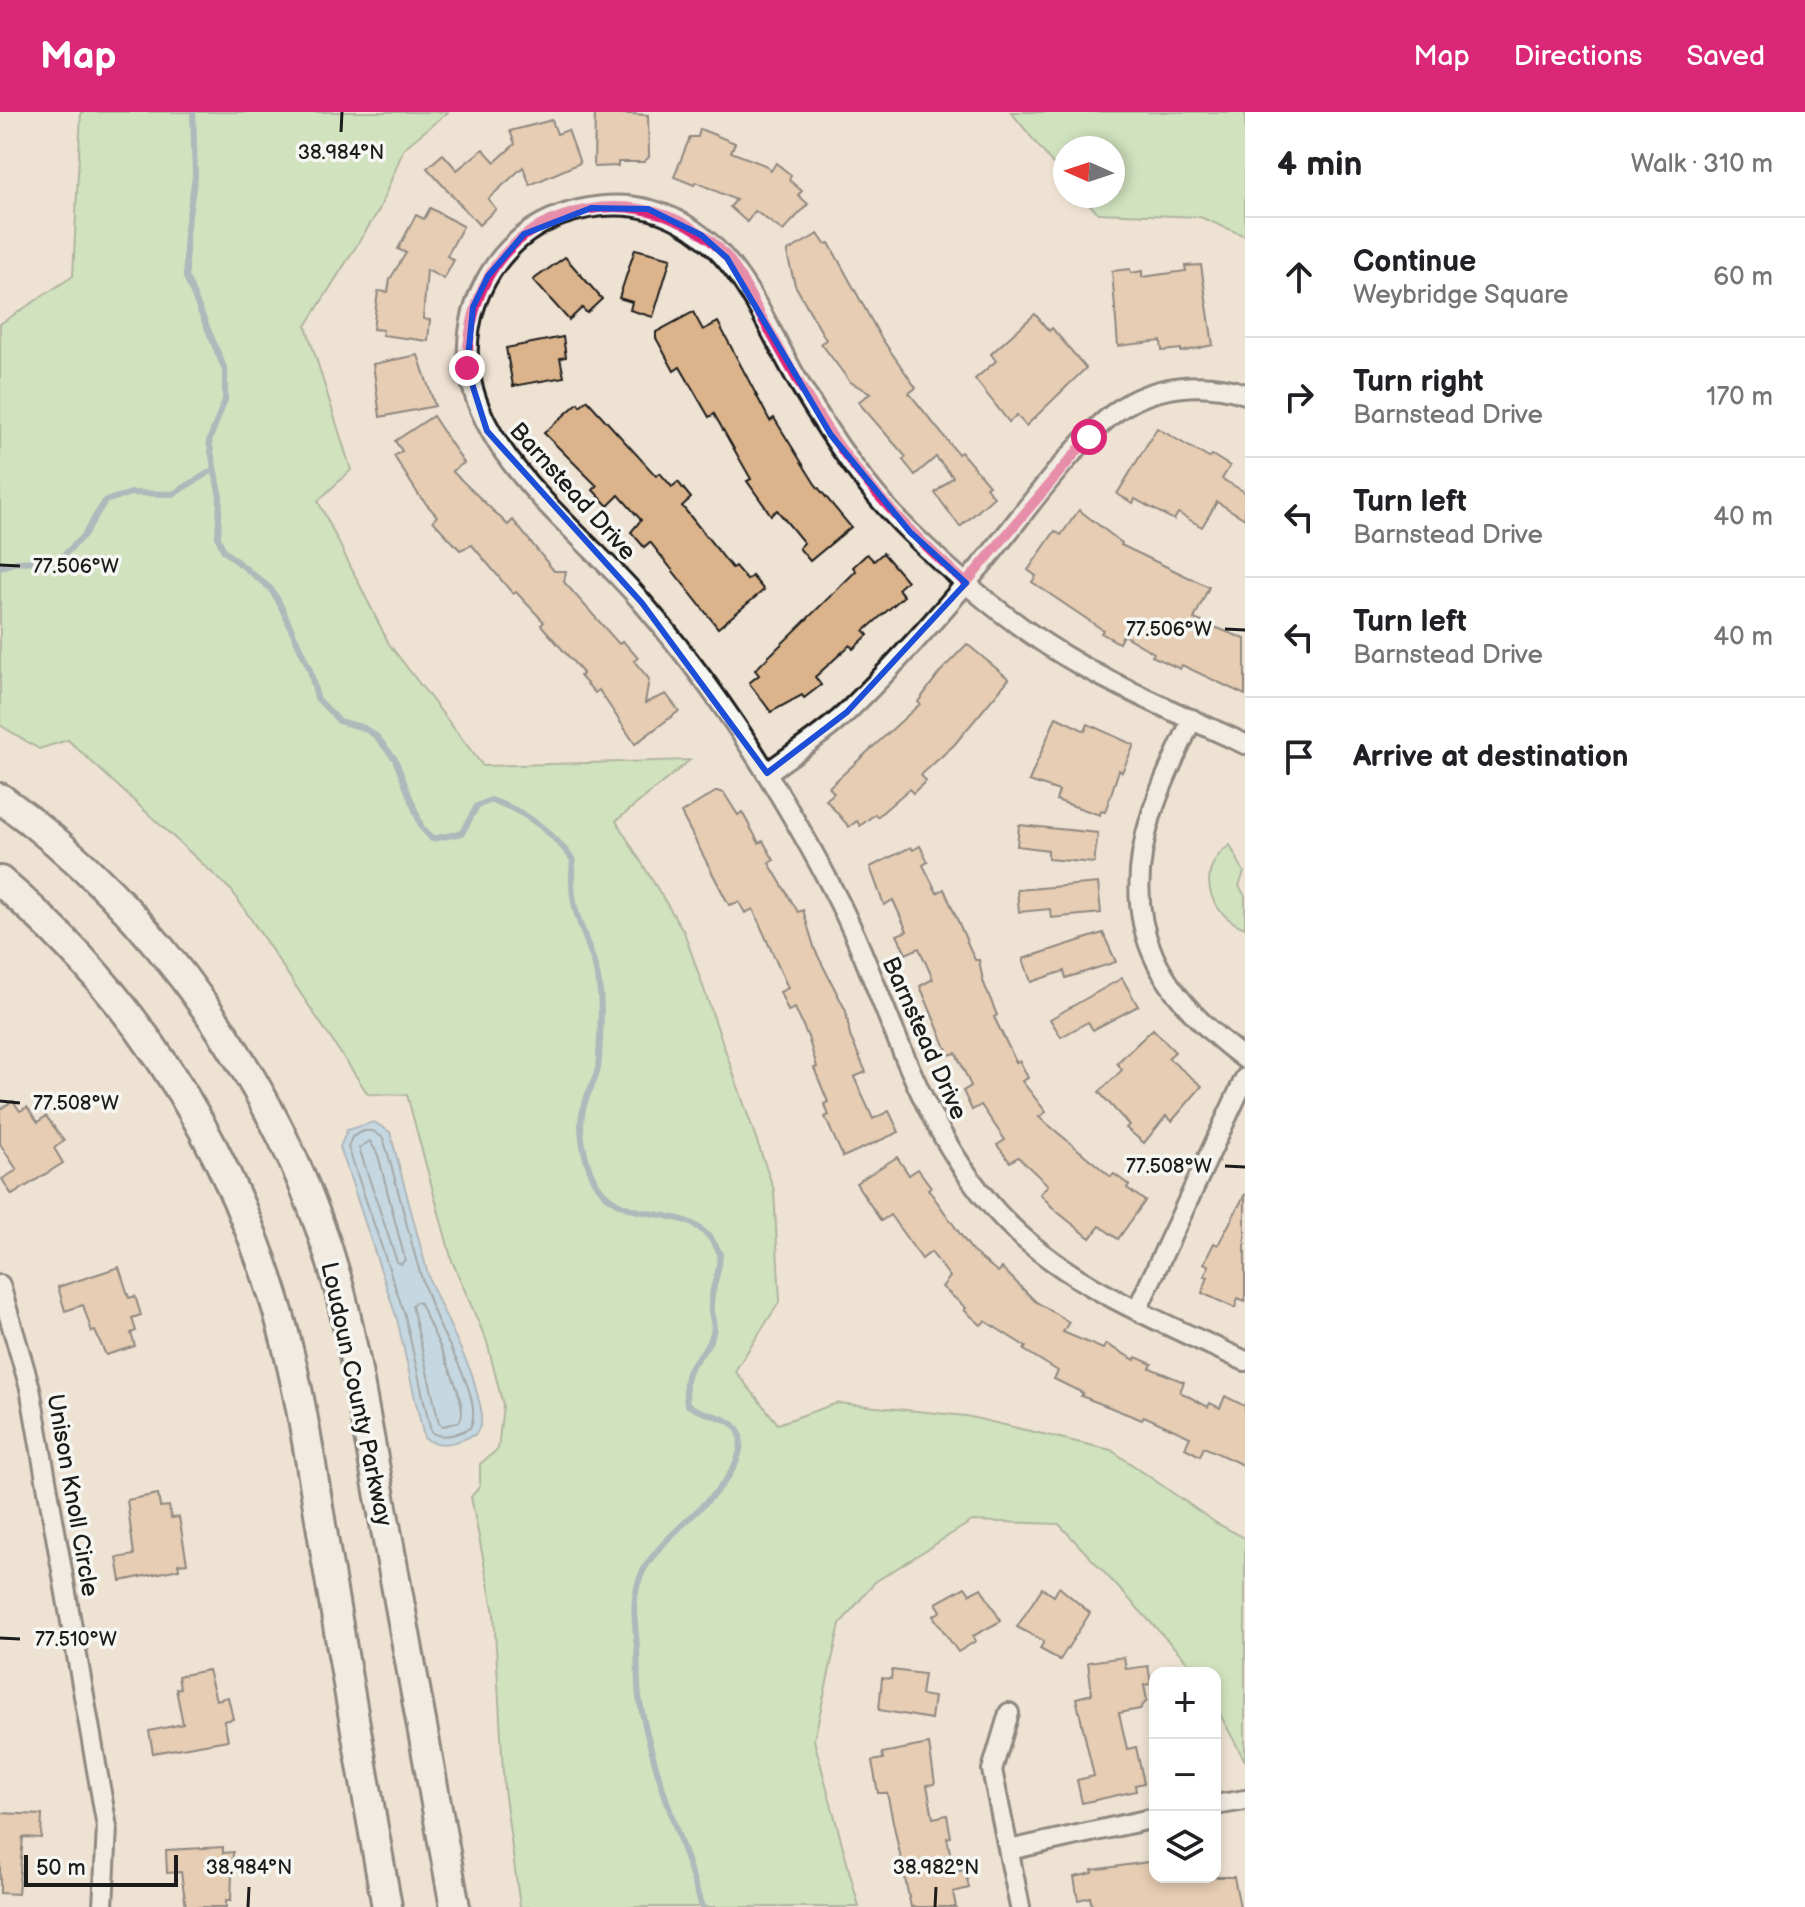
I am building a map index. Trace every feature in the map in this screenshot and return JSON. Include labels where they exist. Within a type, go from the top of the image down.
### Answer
[{"type":"main road","name":"Loudoun County Parkway","points":[[0,798],[103,886],[158,945],[198,997],[269,1112],[317,1223],[336,1277],[355,1360],[455,1907]]},
{"type":"main road","points":[[0,881],[58,931],[102,979],[168,1069],[201,1124],[255,1243],[272,1291],[302,1419],[387,1907]]},
{"type":"street","name":"Barnstead Drive","points":[[1245,744],[1081,666],[1017,625],[966,583],[868,487],[800,386],[727,258],[701,235],[674,218],[620,205],[591,208],[549,221],[524,234],[504,253],[473,307],[468,337],[467,368],[474,404],[487,431],[516,468],[642,603],[767,773],[853,930],[929,1114],[951,1152],[976,1188],[1028,1243],[1089,1285],[1245,1361]]},
{"type":"street","points":[[767,773],[847,712],[966,583],[1089,437],[1117,410],[1151,394],[1174,388],[1214,387],[1245,394]]},
{"type":"street","points":[[1192,719],[1152,813],[1142,850],[1139,887],[1143,923],[1170,989],[1198,1023],[1245,1059]]},
{"type":"street","points":[[1137,1310],[1245,1078]]},
{"type":"street","name":"Unison Knoll Circle","points":[[0,1285],[30,1388],[107,1827],[103,1907]]},
{"type":"street","points":[[1009,1713],[992,1770],[1020,1907]]},
{"type":"street","points":[[1221,1804],[1245,1800]]},
{"type":"street","points":[[1009,1850],[1149,1819]]},
{"type":"highlighted area","points":[[591,208],[648,209],[701,235],[727,258],[831,435],[910,532],[966,583],[847,712],[767,773],[642,603],[487,431],[467,368],[473,307],[488,276],[524,234]]},
{"type":"green space","points":[[81,112],[448,112],[404,148],[379,210],[306,326],[351,470],[318,501],[389,644],[483,766],[690,760],[616,821],[684,932],[774,1190],[780,1301],[735,1371],[778,1424],[837,1403],[966,1416],[1111,1450],[1216,1523],[1245,1538],[1245,1761],[1221,1716],[1221,1667],[1192,1667],[1059,1524],[972,1521],[875,1582],[840,1624],[814,1740],[859,1907],[520,1907],[504,1789],[494,1613],[471,1497],[480,1486],[480,1464],[498,1449],[503,1405],[487,1342],[452,1261],[407,1095],[368,1094],[232,891],[68,740],[39,749],[0,725],[0,324],[73,276]]},
{"type":"green space","points":[[1011,112],[1245,112],[1245,236],[1200,217],[1098,213],[1093,208],[1125,208],[1125,136],[1053,136],[1053,164]]},
{"type":"green space","points":[[1230,845],[1244,872],[1239,886],[1245,896],[1245,928],[1222,913],[1210,891],[1212,866]]},
{"type":"water","points":[[374,1122],[390,1132],[430,1282],[472,1374],[481,1409],[481,1424],[476,1434],[456,1442],[443,1444],[424,1438],[397,1319],[340,1147],[347,1130]]},
{"type":"building","points":[[595,112],[648,115],[649,157],[644,162],[618,162],[618,166],[594,167]]},
{"type":"building","points":[[552,120],[557,134],[568,130],[580,163],[530,185],[523,167],[488,199],[496,209],[479,225],[427,168],[443,154],[457,170],[483,149],[495,162],[515,144],[510,131]]},
{"type":"building","points":[[700,129],[735,143],[731,152],[765,165],[771,171],[776,163],[791,175],[789,180],[802,191],[798,195],[808,204],[783,231],[755,211],[747,222],[730,207],[736,200],[696,182],[694,185],[674,177],[690,137],[698,137]]},
{"type":"building","points":[[430,208],[463,226],[447,256],[454,260],[444,279],[427,270],[423,319],[430,320],[428,341],[382,335],[383,330],[373,329],[378,291],[388,292],[390,279],[406,253],[398,249],[416,215],[424,219]]},
{"type":"building","points":[[818,234],[825,244],[829,243],[880,336],[916,388],[909,393],[958,454],[961,452],[989,485],[986,487],[994,497],[960,527],[935,493],[953,477],[936,457],[915,475],[903,460],[906,457],[858,402],[871,393],[850,382],[821,343],[826,340],[795,285],[788,258],[788,251]]},
{"type":"building","points":[[635,249],[671,258],[653,317],[630,310],[632,302],[619,298]]},
{"type":"building","points":[[565,257],[602,299],[587,313],[582,308],[569,320],[533,280]]},
{"type":"building","points":[[1201,265],[1213,345],[1181,352],[1181,349],[1162,351],[1161,341],[1118,346],[1112,271],[1142,271],[1142,277],[1186,271],[1185,266]]},
{"type":"building","points":[[693,312],[703,330],[718,322],[770,421],[774,418],[815,484],[851,527],[810,561],[799,548],[804,543],[777,510],[771,515],[747,481],[751,479],[714,414],[709,417],[680,367],[674,371],[656,338],[656,332]]},
{"type":"building","points":[[1035,314],[1049,331],[1052,328],[1086,368],[1026,426],[1017,415],[1009,422],[975,379],[996,361],[991,354]]},
{"type":"building","points":[[563,337],[566,357],[560,358],[564,377],[513,386],[506,348]]},
{"type":"building","points":[[418,355],[435,406],[380,417],[373,364]]},
{"type":"building","points":[[587,400],[656,476],[660,473],[672,487],[678,482],[691,498],[682,506],[732,568],[735,566],[747,580],[752,576],[764,590],[718,628],[650,542],[644,547],[631,532],[641,520],[619,495],[608,506],[593,490],[597,486],[544,433],[578,403],[580,406]]},
{"type":"building","points":[[433,416],[464,463],[452,471],[508,525],[513,520],[554,571],[566,571],[564,582],[619,644],[623,641],[638,658],[634,661],[649,679],[645,703],[666,694],[679,711],[635,744],[599,690],[595,693],[580,676],[583,673],[541,625],[544,622],[516,592],[513,594],[472,545],[460,550],[433,521],[437,516],[420,497],[394,456],[402,451],[395,441]]},
{"type":"building","points":[[1157,428],[1209,458],[1212,455],[1230,466],[1222,479],[1245,492],[1245,519],[1217,502],[1202,527],[1178,513],[1174,520],[1135,499],[1133,503],[1117,494]]},
{"type":"building","points":[[1079,510],[1121,545],[1209,587],[1194,619],[1245,639],[1245,695],[1182,665],[1180,669],[1152,656],[1154,653],[1123,635],[1119,643],[1032,582],[1036,576],[1028,570],[1055,531],[1061,535]]},
{"type":"building","points":[[883,553],[907,581],[898,589],[904,596],[864,631],[868,635],[853,649],[850,645],[815,677],[821,685],[804,698],[802,695],[771,712],[749,683],[759,675],[755,670],[856,571],[853,567],[867,554],[874,561]]},
{"type":"building","points":[[967,644],[1009,679],[954,745],[921,775],[926,781],[913,793],[909,789],[877,817],[875,814],[860,826],[857,821],[849,827],[826,800],[834,793],[829,787],[920,704],[918,702],[940,672]]},
{"type":"building","points":[[1056,717],[1085,731],[1088,724],[1134,745],[1122,772],[1119,770],[1105,812],[1101,811],[1100,815],[1056,800],[1059,791],[1029,781]]},
{"type":"building","points":[[717,791],[724,793],[738,815],[742,812],[759,843],[763,841],[774,860],[769,863],[798,912],[803,910],[815,950],[846,1011],[850,1036],[866,1072],[854,1077],[873,1119],[889,1111],[899,1132],[843,1157],[825,1117],[829,1115],[824,1104],[828,1102],[814,1068],[817,1067],[808,1037],[795,1008],[788,1011],[780,992],[788,988],[753,909],[745,913],[739,902],[729,905],[681,813]]},
{"type":"building","points":[[1019,825],[1098,833],[1094,863],[1048,859],[1048,850],[1017,846]]},
{"type":"building","points":[[920,846],[928,862],[923,865],[937,893],[944,889],[975,960],[979,960],[983,981],[997,1015],[994,1017],[1016,1062],[1020,1061],[1028,1078],[1022,1081],[1046,1112],[1039,1117],[1111,1177],[1114,1174],[1129,1185],[1127,1188],[1145,1201],[1118,1239],[1100,1226],[1090,1238],[1055,1210],[1040,1194],[1048,1185],[1018,1157],[1010,1162],[997,1145],[1005,1140],[981,1105],[972,1110],[963,1091],[971,1086],[956,1053],[949,1055],[920,986],[933,979],[919,948],[906,954],[897,935],[907,931],[893,900],[884,905],[870,867],[911,847],[913,850]]},
{"type":"building","points":[[1098,883],[1101,913],[1051,918],[1050,909],[1019,912],[1017,890]]},
{"type":"building","points":[[1103,933],[1116,962],[1066,978],[1064,971],[1031,982],[1023,959]]},
{"type":"building","points":[[1122,978],[1138,1006],[1093,1030],[1088,1022],[1061,1037],[1050,1019]]},
{"type":"building","points":[[1153,1029],[1175,1052],[1168,1058],[1202,1086],[1172,1121],[1166,1116],[1144,1143],[1126,1128],[1129,1125],[1099,1092],[1122,1070],[1117,1063]]},
{"type":"building","points":[[13,1101],[20,1111],[27,1107],[38,1122],[46,1116],[64,1141],[54,1148],[63,1163],[12,1195],[2,1179],[17,1170],[0,1144],[0,1109]]},
{"type":"building","points":[[897,1157],[909,1175],[918,1169],[931,1187],[928,1189],[973,1252],[998,1272],[1002,1268],[1035,1301],[1069,1322],[1063,1332],[1103,1349],[1106,1344],[1135,1360],[1136,1357],[1152,1364],[1150,1368],[1184,1382],[1180,1392],[1208,1407],[1210,1403],[1220,1408],[1225,1396],[1245,1406],[1245,1466],[1204,1447],[1200,1456],[1185,1448],[1190,1437],[1144,1416],[1142,1420],[1081,1396],[1083,1393],[1054,1379],[1058,1371],[1024,1350],[1026,1347],[985,1321],[981,1325],[964,1310],[966,1308],[942,1287],[950,1277],[931,1252],[922,1259],[890,1215],[881,1221],[856,1183]]},
{"type":"building","points":[[1245,1194],[1245,1301],[1238,1298],[1235,1308],[1202,1293],[1209,1266],[1204,1263],[1214,1243],[1218,1245]]},
{"type":"building","points":[[119,1267],[129,1298],[135,1296],[141,1315],[132,1318],[136,1331],[131,1333],[135,1346],[106,1355],[95,1331],[92,1332],[83,1305],[65,1311],[58,1287]]},
{"type":"building","points":[[158,1494],[160,1507],[169,1506],[171,1518],[179,1517],[187,1563],[178,1564],[179,1569],[121,1581],[117,1558],[134,1555],[127,1500]]},
{"type":"building","points":[[965,1587],[970,1594],[981,1588],[1001,1621],[973,1636],[976,1641],[958,1652],[933,1616],[941,1611],[936,1603]]},
{"type":"building","points":[[1059,1587],[1090,1613],[1060,1660],[1040,1649],[1044,1641],[1017,1627],[1042,1588],[1054,1596]]},
{"type":"building","points":[[1124,1657],[1126,1669],[1148,1666],[1149,1684],[1144,1685],[1147,1700],[1140,1709],[1119,1713],[1127,1749],[1136,1747],[1144,1783],[1135,1785],[1136,1791],[1082,1803],[1077,1780],[1094,1776],[1076,1698],[1092,1694],[1088,1662]]},
{"type":"building","points":[[208,1670],[216,1700],[228,1697],[233,1719],[224,1721],[228,1740],[153,1753],[149,1731],[183,1724],[176,1689],[180,1688],[178,1676]]},
{"type":"building","points":[[892,1670],[924,1674],[921,1695],[934,1697],[931,1719],[879,1710],[882,1678],[891,1679]]},
{"type":"building","points":[[929,1744],[935,1784],[927,1785],[933,1818],[947,1815],[951,1837],[947,1838],[954,1872],[965,1870],[969,1888],[953,1892],[956,1907],[911,1907],[887,1793],[878,1793],[872,1761],[883,1759],[882,1753]]},
{"type":"building","points":[[0,1813],[42,1815],[41,1838],[23,1837],[18,1894],[0,1893]]},
{"type":"building","points":[[223,1847],[223,1853],[233,1852],[231,1900],[226,1900],[226,1907],[186,1907],[181,1872],[167,1873],[166,1850]]},
{"type":"building","points":[[1149,1862],[1149,1883],[1221,1883],[1221,1877],[1234,1877],[1240,1907],[1092,1907],[1090,1897],[1078,1900],[1074,1877],[1093,1873],[1092,1870]]},
{"type":"waterway","points":[[193,112],[195,177],[186,233],[186,277],[225,370],[225,400],[209,441],[220,497],[218,538],[224,551],[270,588],[278,600],[310,670],[317,698],[339,721],[364,728],[376,736],[395,759],[422,828],[432,839],[462,833],[477,806],[491,800],[536,823],[573,860],[575,909],[594,961],[600,998],[598,1065],[581,1119],[589,1167],[606,1195],[635,1210],[696,1226],[709,1237],[720,1254],[711,1304],[713,1332],[686,1379],[687,1404],[732,1424],[741,1440],[739,1454],[723,1484],[653,1556],[639,1580],[634,1609],[638,1691],[644,1723],[702,1907]]},
{"type":"waterway","points":[[0,567],[17,562],[59,560],[84,535],[105,501],[131,493],[173,494],[213,470]]},
{"type":"route","points":[[467,368],[473,307],[488,276],[504,253],[524,234],[568,213],[620,205],[648,209],[674,218],[701,235],[727,258],[800,386],[868,487],[910,532],[966,583],[1089,437]]}]
